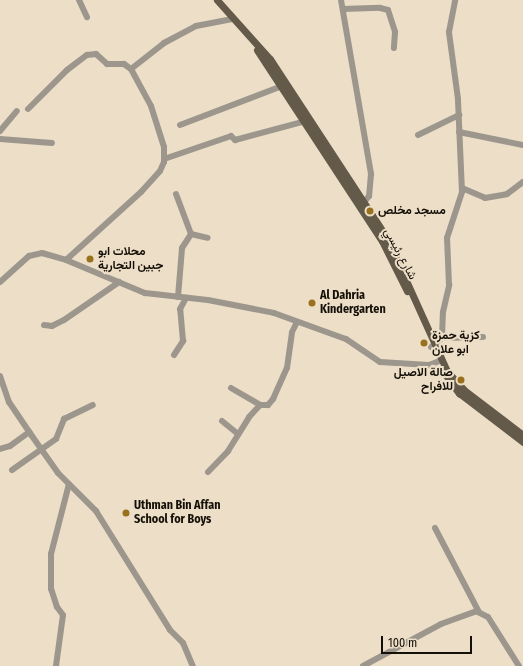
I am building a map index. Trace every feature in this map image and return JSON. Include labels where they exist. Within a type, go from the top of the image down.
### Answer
[{"type":"main road","name":"شارع رئيسي","points":[[216,0],[253,43],[270,59],[302,122],[361,205]]},
{"type":"main road","name":"شارع رئيسي","points":[[283,86],[399,261],[432,345],[458,394],[523,442]]},
{"type":"main road","name":"شارع رئيسي","points":[[440,361],[454,381],[464,390],[523,435]]},
{"type":"street","points":[[79,0],[87,17]]},
{"type":"street","points":[[341,0],[372,174],[369,196],[361,205]]},
{"type":"street","points":[[442,338],[443,312],[449,285],[447,238],[462,188],[459,115],[449,32],[455,0]]},
{"type":"street","points":[[343,9],[382,8],[388,10],[395,32],[394,48]]},
{"type":"street","points":[[131,69],[164,43],[196,26],[232,18]]},
{"type":"street","points":[[28,108],[67,70],[87,55],[97,55],[107,64],[124,64],[131,69],[151,106],[164,147],[162,169],[141,192],[66,260]]},
{"type":"street","points":[[180,125],[283,86]]},
{"type":"street","points":[[0,131],[17,111]]},
{"type":"street","points":[[418,135],[459,115]]},
{"type":"street","points":[[164,159],[230,136],[235,140],[302,122]]},
{"type":"street","points":[[459,132],[523,145]]},
{"type":"street","points":[[0,139],[52,143]]},
{"type":"street","points":[[462,188],[485,198],[507,194],[523,182]]},
{"type":"street","points":[[176,194],[191,234]]},
{"type":"street","points":[[191,234],[208,238]]},
{"type":"street","points":[[178,297],[182,248],[191,234]]},
{"type":"street","points":[[0,282],[33,254],[66,260],[145,293],[254,307],[351,342],[380,362],[429,365],[440,361]]},
{"type":"street","points":[[44,325],[52,326],[64,320],[119,282]]},
{"type":"street","points":[[174,355],[183,341],[180,309],[186,298]]},
{"type":"street","points":[[231,388],[260,405],[268,405],[287,368],[292,332],[297,322]]},
{"type":"street","points":[[432,345],[442,338],[483,338]]},
{"type":"street","points":[[0,376],[9,402],[58,473],[96,511],[170,630],[183,643],[193,666]]},
{"type":"street","points":[[12,470],[56,439],[64,419],[93,405]]},
{"type":"street","points":[[208,472],[228,450],[260,405]]},
{"type":"street","points":[[222,421],[238,434]]},
{"type":"street","points":[[0,449],[10,446],[29,432]]},
{"type":"street","points":[[56,666],[63,614],[57,607],[51,589],[51,554],[69,484]]},
{"type":"street","points":[[435,528],[479,612]]},
{"type":"street","points":[[363,666],[441,624],[471,612],[479,612],[486,615],[520,666]]},
{"type":"place","name":"مسجد مخلص","points":[[370,211]]},
{"type":"place","name":"محلات ابو جبين التجارية","points":[[90,259]]},
{"type":"place","name":"Al Dahria Kindergarten","points":[[312,303]]},
{"type":"place","name":"كزية حمزة ابو علان","points":[[424,343]]},
{"type":"place","name":"صالة الاصيل للافراح","points":[[461,380]]},
{"type":"place","name":"Uthman Bin Affan School for Boys","points":[[126,513]]}]
